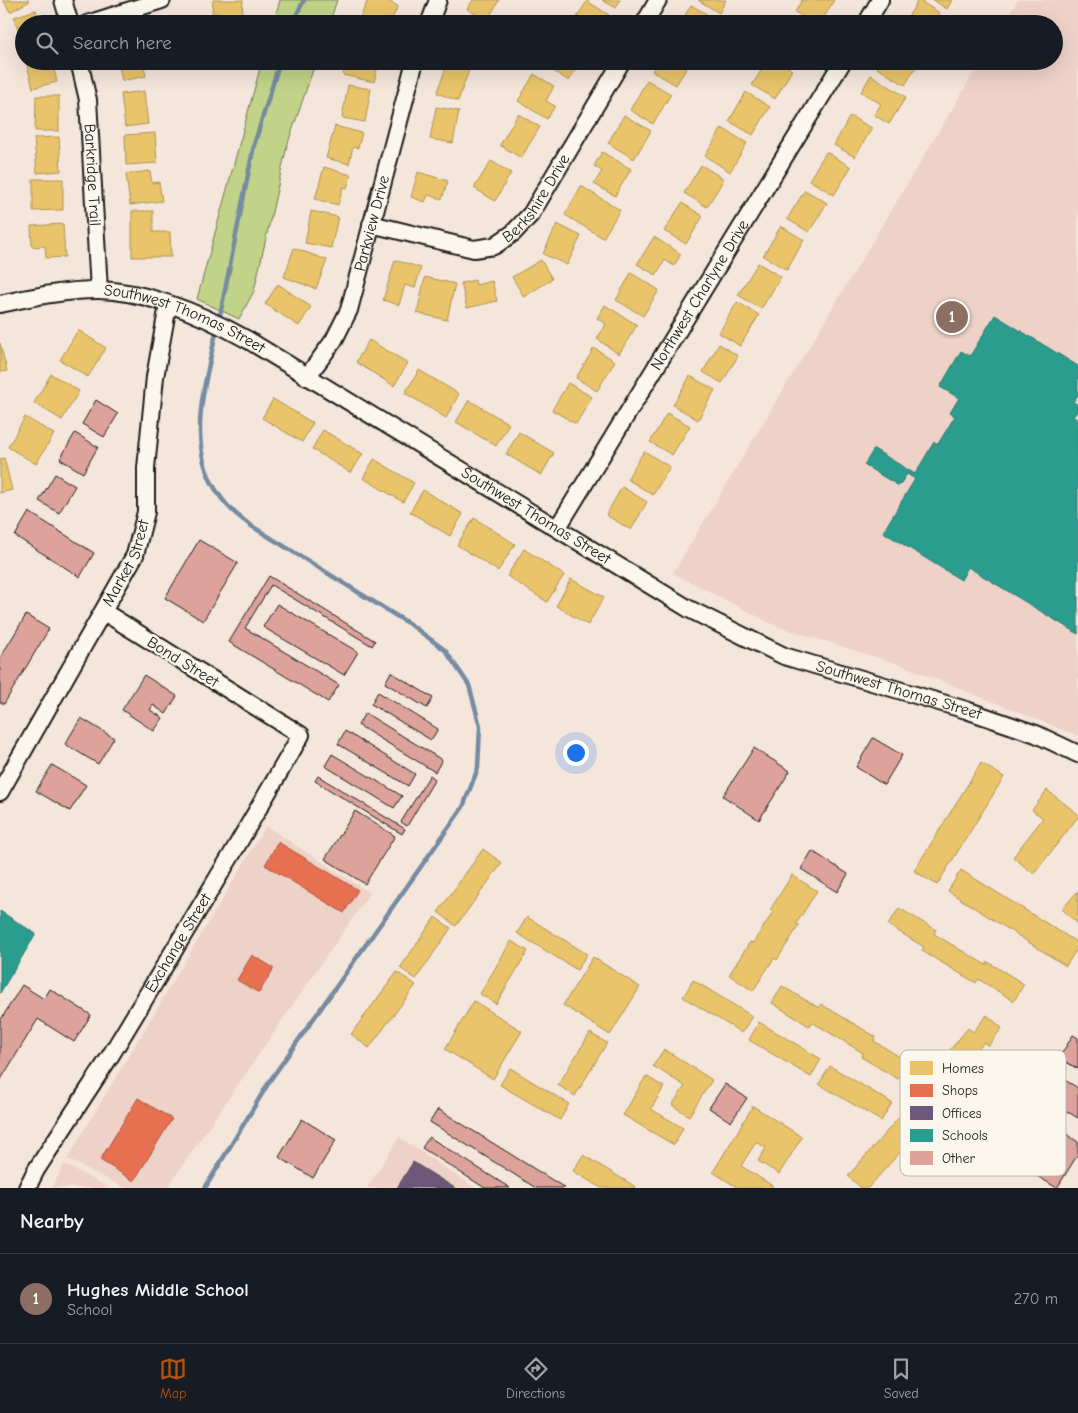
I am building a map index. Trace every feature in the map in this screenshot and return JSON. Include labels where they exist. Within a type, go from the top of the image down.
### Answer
[{"type":"street","points":[[63,0],[67,15]]},
{"type":"street","points":[[115,15],[162,0]]},
{"type":"street","points":[[432,15],[438,0]]},
{"type":"street","points":[[649,15],[658,0]]},
{"type":"street","points":[[871,15],[880,0]]},
{"type":"street","name":"Barkridge Trail","points":[[82,70],[88,100],[99,290]]},
{"type":"street","name":"Parkview Drive","points":[[307,377],[334,340],[349,310],[413,70]]},
{"type":"street","name":"Berkshire Drive","points":[[371,224],[474,249],[494,246],[513,233],[531,214],[617,70]]},
{"type":"street","name":"Northwest Charlyne Drive","points":[[558,528],[838,70]]},
{"type":"street","name":"Southwest Thomas Street","points":[[0,304],[66,292],[99,290],[142,296],[197,314],[228,329],[689,609],[784,656],[966,710],[1036,734],[1078,754]]},
{"type":"street","name":"Market Street","points":[[0,792],[135,555],[146,512],[146,468],[155,377],[168,305]]},
{"type":"street","name":"Bond Street","points":[[104,612],[262,711]]},
{"type":"street","name":"Exchange Street","points":[[27,1188],[36,1170],[109,1058],[301,735],[262,711]]},
{"type":"shaded area","points":[[1018,0],[1078,0],[1078,736],[901,665],[776,626],[673,573],[976,70],[1063,70],[1063,15],[1009,15]]},
{"type":"shaded area","points":[[266,826],[370,893],[167,1188],[125,1188],[67,1159]]},
{"type":"shaded area","points":[[399,1137],[475,1188],[367,1188]]},
{"type":"shaded area","points":[[64,1164],[110,1188],[52,1188]]},
{"type":"green space","points":[[280,0],[337,0],[332,15],[276,15]]},
{"type":"green space","points":[[260,70],[313,70],[287,146],[254,291],[239,319],[197,299]]},
{"type":"building: Homes","points":[[3,0],[29,0],[30,1],[10,12]]},
{"type":"building: Homes","points":[[213,0],[243,0],[242,15],[212,13]]},
{"type":"building: Homes","points":[[368,0],[386,0],[398,6],[394,15],[361,15]]},
{"type":"building: Homes","points":[[473,0],[499,0],[490,15],[477,15],[467,9]]},
{"type":"building: Homes","points":[[602,0],[620,0],[616,8]]},
{"type":"building: Homes","points":[[698,0],[726,0],[719,13]]},
{"type":"building: Homes","points":[[802,0],[834,0],[825,15],[800,15],[795,12]]},
{"type":"building: Homes","points":[[918,0],[940,13],[939,15],[909,15]]},
{"type":"building: Homes","points":[[933,0],[952,0],[947,9]]},
{"type":"building: Homes","points":[[587,1],[609,15],[578,15]]},
{"type":"building: Homes","points":[[691,5],[708,15],[685,15]]},
{"type":"building: Homes","points":[[36,10],[37,15],[20,15]]},
{"type":"building: Homes","points":[[28,70],[54,70],[57,82],[33,88]]},
{"type":"building: Homes","points":[[120,70],[145,70],[146,76],[122,81]]},
{"type":"building: Homes","points":[[344,70],[377,70],[374,82],[343,75]]},
{"type":"building: Homes","points":[[445,70],[469,70],[458,101],[437,93]]},
{"type":"building: Homes","points":[[552,70],[576,70],[569,81]]},
{"type":"building: Homes","points":[[652,70],[685,70],[676,85]]},
{"type":"building: Homes","points":[[761,70],[792,70],[775,99],[752,85]]},
{"type":"building: Homes","points":[[880,70],[914,70],[905,85]]},
{"type":"building: Homes","points":[[534,74],[554,86],[546,101],[555,106],[547,119],[518,101]]},
{"type":"building: Homes","points":[[871,75],[906,97],[889,124],[874,115],[881,104],[861,92]]},
{"type":"building: Homes","points":[[647,80],[671,94],[653,124],[630,110]]},
{"type":"building: Homes","points":[[348,85],[371,89],[365,122],[342,118]]},
{"type":"building: Homes","points":[[144,91],[148,124],[125,127],[121,94]]},
{"type":"building: Homes","points":[[746,92],[770,107],[753,135],[729,121]]},
{"type":"building: Homes","points":[[36,96],[59,96],[59,131],[35,131]]},
{"type":"building: Homes","points":[[436,107],[459,111],[453,143],[430,139]]},
{"type":"building: Homes","points":[[518,114],[540,127],[521,158],[500,145]]},
{"type":"building: Homes","points":[[624,115],[651,131],[634,159],[608,143]]},
{"type":"building: Homes","points":[[850,116],[872,128],[855,157],[834,145]]},
{"type":"building: Homes","points":[[335,126],[362,133],[358,148],[353,147],[349,164],[326,158]]},
{"type":"building: Homes","points":[[722,128],[747,143],[730,172],[705,156]]},
{"type":"building: Homes","points":[[155,133],[157,163],[126,165],[125,135]]},
{"type":"building: Homes","points":[[59,137],[61,171],[37,173],[34,138]]},
{"type":"building: Homes","points":[[602,152],[631,169],[615,196],[594,184],[602,171],[594,166]]},
{"type":"building: Homes","points":[[826,152],[851,167],[834,195],[809,180]]},
{"type":"building: Homes","points":[[491,161],[511,173],[495,201],[474,188]]},
{"type":"building: Homes","points":[[701,165],[724,179],[707,207],[684,193]]},
{"type":"building: Homes","points":[[324,167],[351,175],[347,188],[343,187],[338,205],[315,199]]},
{"type":"building: Homes","points":[[150,171],[152,183],[159,182],[162,201],[130,205],[126,174]]},
{"type":"building: Homes","points":[[418,172],[448,181],[442,199],[428,195],[425,202],[411,197]]},
{"type":"building: Homes","points":[[33,179],[63,179],[63,210],[33,211]]},
{"type":"building: Homes","points":[[581,186],[620,210],[603,238],[565,215]]},
{"type":"building: Homes","points":[[805,190],[827,203],[809,232],[787,219]]},
{"type":"building: Homes","points":[[682,203],[703,216],[686,244],[664,231]]},
{"type":"building: Homes","points":[[132,211],[153,211],[153,232],[170,232],[171,257],[132,257]]},
{"type":"building: Homes","points":[[311,211],[338,217],[331,248],[305,243]]},
{"type":"building: Homes","points":[[63,224],[65,257],[46,258],[45,246],[32,247],[31,226]]},
{"type":"building: Homes","points":[[557,224],[581,236],[567,265],[543,254]]},
{"type":"building: Homes","points":[[781,226],[804,240],[787,270],[763,256]]},
{"type":"building: Homes","points":[[654,237],[681,254],[674,266],[665,260],[656,275],[637,264]]},
{"type":"building: Homes","points":[[294,248],[327,260],[316,289],[284,277]]},
{"type":"building: Homes","points":[[395,260],[421,268],[415,288],[405,285],[399,305],[383,300]]},
{"type":"building: Homes","points":[[541,260],[552,279],[524,297],[512,277]]},
{"type":"building: Homes","points":[[758,263],[781,277],[761,309],[738,295]]},
{"type":"building: Homes","points":[[631,273],[659,290],[643,316],[616,300]]},
{"type":"building: Homes","points":[[425,277],[455,284],[447,320],[417,313]]},
{"type":"building: Homes","points":[[475,280],[476,285],[492,281],[497,301],[467,308],[461,283]]},
{"type":"building: Homes","points":[[278,284],[311,307],[299,326],[265,304]]},
{"type":"building: Homes","points":[[737,302],[759,315],[740,346],[719,333]]},
{"type":"building: Homes","points":[[605,305],[637,325],[619,354],[597,339],[606,324],[597,318]]},
{"type":"building: Homes","points":[[78,330],[106,348],[88,377],[60,360]]},
{"type":"building: Homes","points":[[369,340],[408,363],[394,386],[356,362]]},
{"type":"building: Homes","points":[[0,343],[7,371],[0,372]]},
{"type":"building: Homes","points":[[719,344],[738,356],[722,383],[703,372]]},
{"type":"building: Homes","points":[[594,348],[615,361],[597,391],[576,378]]},
{"type":"building: Homes","points":[[419,370],[459,394],[446,418],[405,393]]},
{"type":"building: Homes","points":[[51,374],[79,391],[62,420],[34,403]]},
{"type":"building: Homes","points":[[690,376],[715,390],[698,420],[673,405]]},
{"type":"building: Homes","points":[[568,383],[592,397],[576,424],[552,410]]},
{"type":"building: Homes","points":[[273,399],[313,423],[302,442],[262,418]]},
{"type":"building: Homes","points":[[469,400],[509,424],[496,446],[456,422]]},
{"type":"building: Homes","points":[[667,413],[690,426],[672,455],[650,442]]},
{"type":"building: Homes","points":[[25,417],[54,434],[36,464],[8,447]]},
{"type":"building: Homes","points":[[323,430],[363,454],[351,473],[312,449]]},
{"type":"building: Homes","points":[[519,432],[554,453],[541,475],[506,454]]},
{"type":"building: Homes","points":[[644,451],[670,467],[653,495],[627,479]]},
{"type":"building: Homes","points":[[4,458],[12,490],[0,493],[0,459]]},
{"type":"building: Homes","points":[[374,459],[414,483],[403,502],[363,478]]},
{"type":"building: Homes","points":[[622,487],[647,502],[631,530],[606,515]]},
{"type":"building: Homes","points":[[423,490],[463,514],[450,536],[410,512]]},
{"type":"building: Homes","points":[[474,518],[515,544],[498,571],[457,545]]},
{"type":"building: Homes","points":[[524,549],[564,575],[547,602],[507,576]]},
{"type":"building: Homes","points":[[571,579],[604,597],[588,625],[556,606]]},
{"type":"building: Homes","points":[[981,763],[1004,777],[937,885],[914,871]]},
{"type":"building: Homes","points":[[1047,790],[1078,814],[1078,817],[1034,874],[1013,857],[1043,818],[1032,810]]},
{"type":"building: Homes","points":[[483,849],[502,863],[456,926],[438,912]]},
{"type":"building: Homes","points":[[961,870],[1078,943],[1078,947],[1066,966],[948,891]]},
{"type":"building: Homes","points":[[792,875],[817,891],[796,924],[799,925],[777,960],[774,958],[753,991],[729,975],[750,942],[753,943],[773,912],[770,910]]},
{"type":"building: Homes","points":[[1078,891],[1078,924],[1062,909]]},
{"type":"building: Homes","points":[[899,908],[936,930],[934,934],[986,965],[988,962],[1024,984],[1014,1001],[978,979],[976,983],[922,951],[924,947],[888,925]]},
{"type":"building: Homes","points":[[435,917],[451,928],[416,979],[400,968]]},
{"type":"building: Homes","points":[[527,917],[587,954],[577,970],[517,933]]},
{"type":"building: Homes","points":[[511,941],[528,951],[496,1004],[480,994]]},
{"type":"building: Homes","points":[[593,957],[640,987],[610,1035],[563,1005]]},
{"type":"building: Homes","points":[[397,972],[416,985],[369,1048],[351,1034]]},
{"type":"building: Homes","points":[[693,980],[752,1016],[742,1033],[683,997]]},
{"type":"building: Homes","points":[[782,986],[819,1008],[821,1004],[876,1037],[874,1041],[900,1057],[900,1076],[898,1079],[861,1057],[863,1053],[812,1022],[809,1026],[772,1003]]},
{"type":"building: Homes","points":[[474,1001],[522,1031],[493,1079],[445,1049]]},
{"type":"building: Homes","points":[[987,1015],[1002,1028],[988,1046],[984,1042],[978,1050],[950,1050],[968,1028],[973,1032]]},
{"type":"building: Homes","points":[[759,1022],[821,1059],[811,1077],[749,1040]]},
{"type":"building: Homes","points":[[590,1033],[607,1043],[575,1096],[558,1085]]},
{"type":"building: Homes","points":[[664,1049],[712,1080],[689,1116],[672,1105],[685,1086],[653,1066]]},
{"type":"building: Homes","points":[[830,1066],[892,1103],[881,1121],[819,1084]]},
{"type":"building: Homes","points":[[510,1068],[569,1104],[560,1120],[500,1085]]},
{"type":"building: Homes","points":[[646,1076],[664,1087],[651,1109],[683,1128],[674,1145],[623,1115]]},
{"type":"building: Homes","points":[[753,1106],[802,1137],[779,1174],[758,1161],[766,1148],[756,1142],[741,1166],[773,1186],[771,1188],[738,1188],[713,1172]]},
{"type":"building: Homes","points":[[900,1116],[900,1152],[868,1188],[861,1188],[848,1176]]},
{"type":"building: Homes","points":[[583,1155],[636,1187],[601,1188],[573,1171]]},
{"type":"building: Shops","points":[[278,842],[358,890],[344,913],[265,865]]},
{"type":"building: Shops","points":[[252,955],[274,968],[259,993],[237,980]]},
{"type":"building: Shops","points":[[138,1098],[172,1119],[134,1181],[100,1160]]},
{"type":"building: Offices","points":[[413,1162],[455,1188],[397,1188]]},
{"type":"building: Schools","points":[[995,315],[1078,366],[1078,395],[1073,402],[1078,405],[1078,410],[1073,417],[1078,420],[1078,634],[968,567],[961,580],[883,532],[915,479],[907,474],[899,486],[864,465],[874,449],[915,474],[934,442],[938,444],[955,416],[950,413],[959,398],[940,387],[961,351],[970,356]]},
{"type":"building: Schools","points":[[0,911],[36,934],[0,993]]},
{"type":"building: Other","points":[[96,400],[118,414],[104,437],[82,424]]},
{"type":"building: Other","points":[[75,433],[98,447],[83,473],[60,459]]},
{"type":"building: Other","points":[[55,474],[75,486],[59,513],[39,501]]},
{"type":"building: Other","points":[[29,512],[94,553],[80,577],[15,536]]},
{"type":"building: Other","points":[[199,540],[238,563],[203,621],[165,598]]},
{"type":"building: Other","points":[[269,576],[375,641],[372,646],[271,585],[245,628],[339,685],[328,702],[229,642]]},
{"type":"building: Other","points":[[277,604],[358,652],[344,675],[263,627]]},
{"type":"building: Other","points":[[26,615],[49,629],[4,704],[0,702],[0,658]]},
{"type":"building: Other","points":[[391,672],[433,698],[427,708],[385,683]]},
{"type":"building: Other","points":[[144,675],[177,696],[166,714],[153,705],[150,710],[163,718],[154,731],[122,710]]},
{"type":"building: Other","points":[[378,692],[438,729],[431,740],[371,704]]},
{"type":"building: Other","points":[[365,713],[442,760],[435,772],[358,725]]},
{"type":"building: Other","points":[[81,718],[114,738],[98,764],[65,744]]},
{"type":"building: Other","points":[[345,731],[415,774],[408,786],[338,744]]},
{"type":"building: Other","points":[[873,738],[902,755],[884,785],[856,767]]},
{"type":"building: Other","points":[[754,748],[790,771],[759,820],[723,796]]},
{"type":"building: Other","points":[[332,754],[402,796],[394,808],[325,766]]},
{"type":"building: Other","points":[[52,765],[86,785],[70,811],[36,791]]},
{"type":"building: Other","points":[[430,775],[435,779],[407,826],[401,822]]},
{"type":"building: Other","points":[[318,776],[405,829],[402,834],[315,781]]},
{"type":"building: Other","points":[[355,811],[395,836],[365,884],[325,859]]},
{"type":"building: Other","points":[[812,851],[848,874],[837,892],[801,869]]},
{"type":"building: Other","points":[[22,985],[44,999],[50,989],[91,1015],[74,1042],[38,1019],[0,1081],[0,1021]]},
{"type":"building: Other","points":[[1073,1035],[1078,1038],[1078,1069],[1066,1062],[1066,1050],[1064,1050]]},
{"type":"building: Other","points":[[1066,1081],[1078,1088],[1078,1118],[1066,1111]]},
{"type":"building: Other","points":[[725,1084],[747,1098],[731,1122],[709,1108]]},
{"type":"building: Other","points":[[438,1109],[565,1188],[536,1188],[430,1122]]},
{"type":"building: Other","points":[[302,1119],[336,1140],[313,1178],[279,1157]]},
{"type":"building: Other","points":[[1066,1134],[1078,1142],[1078,1154],[1066,1173]]},
{"type":"building: Other","points":[[429,1137],[510,1188],[485,1188],[422,1148]]},
{"type":"building: Other","points":[[1037,1176],[1064,1176],[1057,1188]]},
{"type":"waterway","points":[[296,15],[304,0]]},
{"type":"waterway","points":[[219,320],[254,145],[277,70]]},
{"type":"waterway","points":[[205,1188],[271,1079],[463,807],[478,768],[480,726],[469,685],[445,650],[411,625],[250,525],[229,508],[213,485],[204,464],[200,442],[200,419],[207,373],[217,328]]},
{"type":"place","name":"Hughes Middle School","points":[[952,317]]}]
